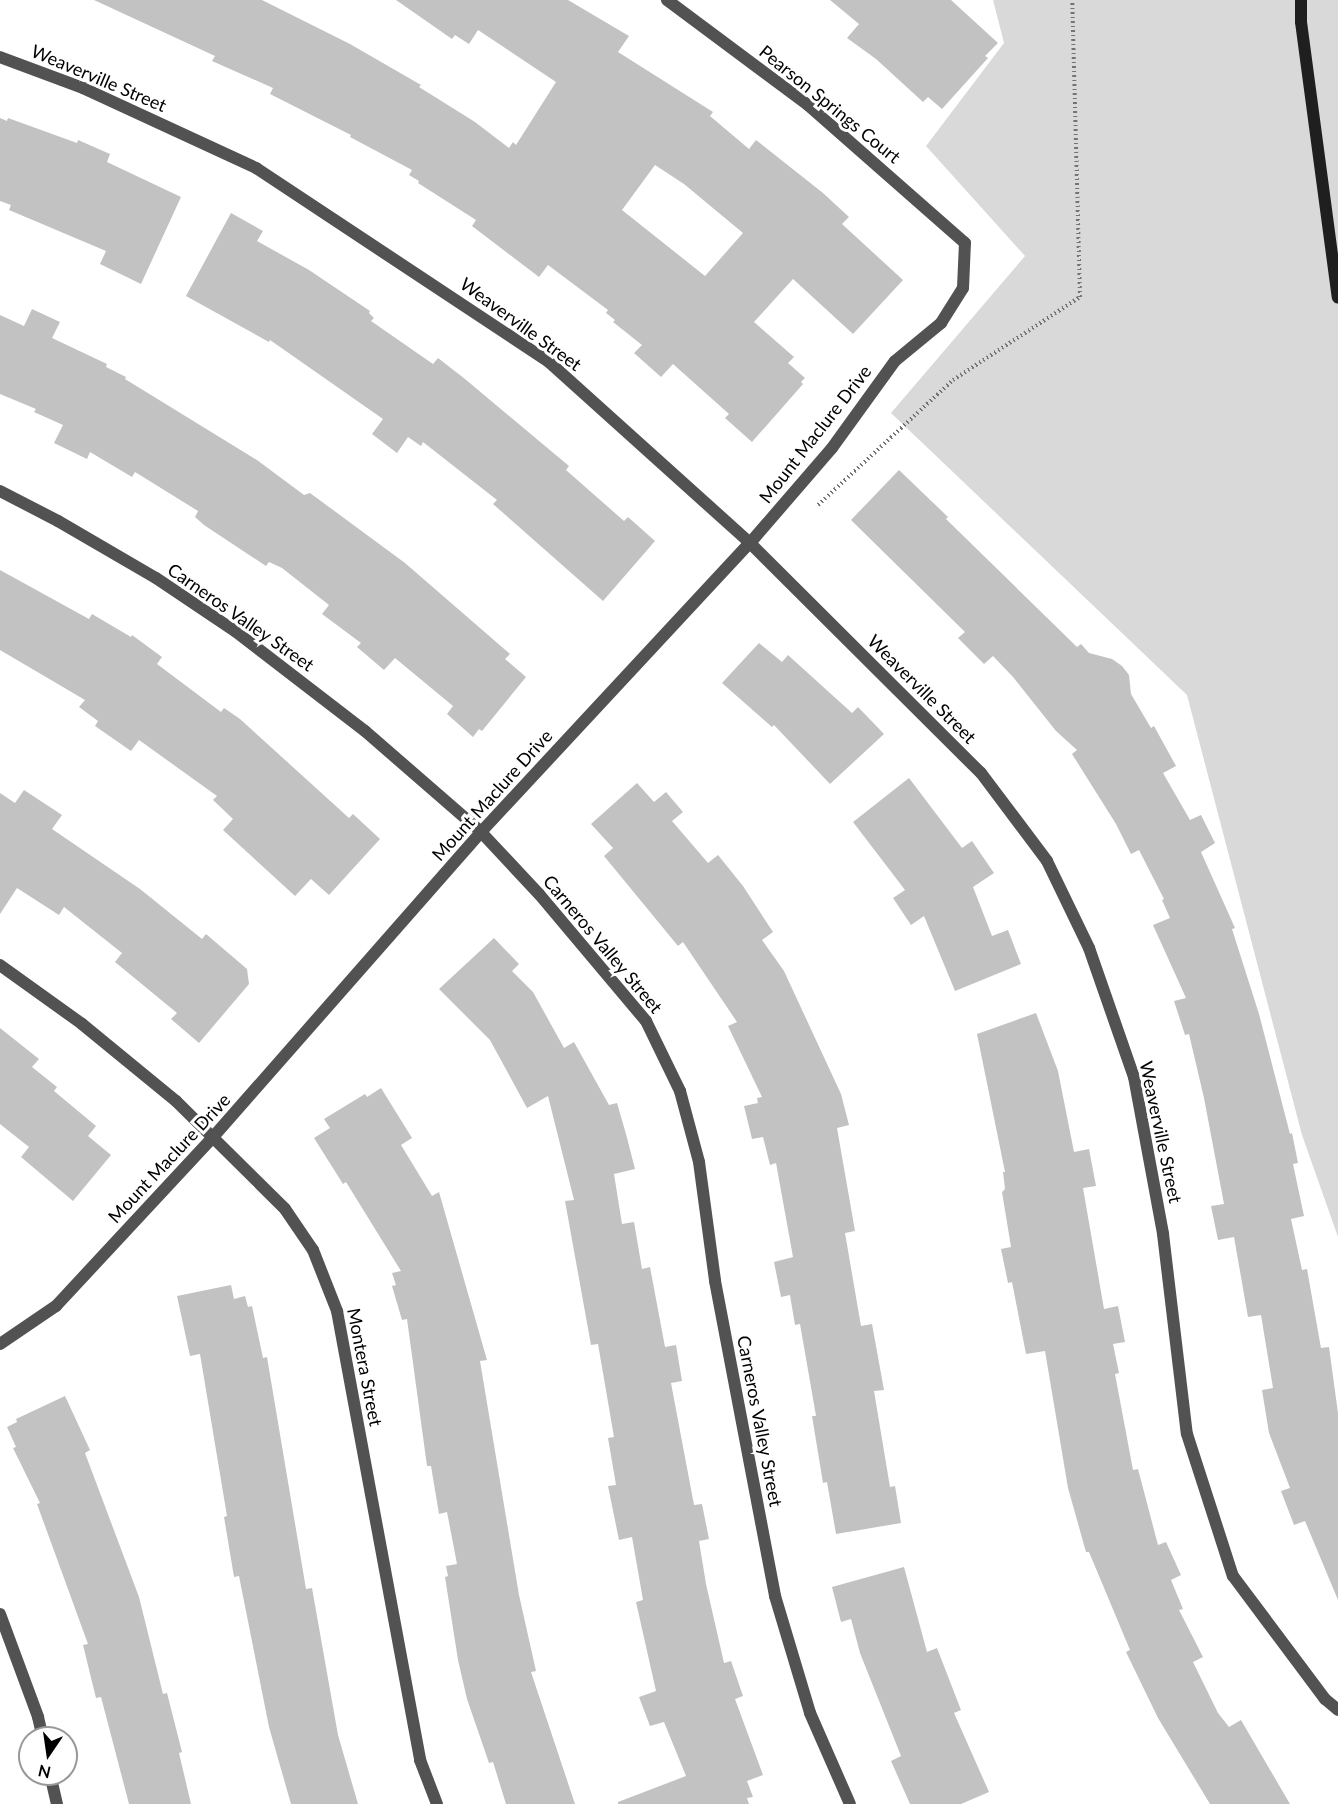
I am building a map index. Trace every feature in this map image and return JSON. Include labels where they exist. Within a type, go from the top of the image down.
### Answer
[{"type":"main road","points":[[1301,0],[1301,22],[1338,298]]},
{"type":"street","name":"Pearson Springs Court","points":[[667,0],[808,105],[966,243]]},
{"type":"street","name":"Weaverville Street","points":[[0,57],[83,88],[256,168],[549,362],[750,543],[981,773],[1047,861],[1089,948],[1134,1077],[1163,1234],[1187,1434],[1233,1575],[1325,1699],[1338,1710]]},
{"type":"street","name":"Mount Maclure Drive","points":[[0,1344],[56,1306],[214,1136],[481,832],[750,543],[832,448],[895,361],[941,323],[963,288],[966,243]]},
{"type":"street","name":"Carneros Valley Street","points":[[0,491],[106,548],[235,631],[365,731],[481,832],[539,894],[646,1021],[680,1091],[699,1162],[715,1281],[775,1596],[810,1713],[850,1804]]},
{"type":"street","name":"Montera Street","points":[[0,964],[82,1024],[214,1136],[285,1209],[313,1250],[337,1311],[420,1760],[437,1804]]},
{"type":"street","points":[[0,1614],[40,1726]]},
{"type":"street","points":[[53,1786],[57,1804]]},
{"type":"path","points":[[815,508],[954,380],[1080,297],[1072,0]]},
{"type":"shaded area","points":[[993,0],[1338,0],[1338,1237],[1302,1135],[1187,695],[891,413],[1025,256],[926,146],[1004,43]]},
{"type":"building","points":[[94,0],[262,0],[350,44],[421,85],[419,87],[475,122],[509,148],[513,142],[516,145],[556,82],[478,30],[469,44],[455,35],[452,39],[396,0],[568,0],[629,36],[618,52],[713,112],[710,116],[749,149],[756,140],[823,193],[849,217],[842,224],[903,280],[853,334],[793,279],[754,322],[794,357],[788,363],[805,378],[801,382],[803,384],[752,442],[725,418],[729,414],[673,364],[661,377],[634,353],[642,345],[613,322],[615,320],[606,313],[608,310],[548,265],[539,277],[472,226],[476,220],[418,183],[419,181],[409,175],[412,170],[350,137],[351,135],[270,94],[273,88],[212,61],[215,56]],"holes":[[[655,165],[684,184],[743,233],[705,276],[622,210]]]},
{"type":"building","points":[[830,0],[951,0],[998,43],[985,56],[988,58],[942,109],[928,97],[923,102],[876,59],[847,38],[859,24]]},
{"type":"building","points":[[0,118],[7,121],[8,118],[77,143],[78,140],[110,154],[107,162],[181,197],[141,284],[100,264],[106,251],[9,210],[11,205],[0,201]]},
{"type":"building","points":[[231,213],[263,231],[257,241],[309,270],[370,311],[369,313],[374,318],[371,321],[433,364],[438,358],[569,466],[566,470],[624,521],[628,517],[655,541],[603,601],[493,504],[497,500],[423,442],[421,446],[408,437],[397,453],[372,434],[383,419],[270,340],[269,342],[186,296]]},
{"type":"building","points":[[32,309],[60,322],[52,338],[107,364],[106,367],[126,377],[125,379],[257,460],[304,495],[310,493],[405,563],[510,654],[505,659],[526,677],[482,731],[479,729],[473,737],[447,714],[453,706],[395,658],[384,670],[357,647],[361,643],[322,614],[329,605],[282,568],[269,562],[266,566],[204,525],[195,517],[198,511],[135,472],[132,477],[90,452],[87,459],[54,443],[63,425],[34,412],[36,409],[0,394],[0,315],[24,326]]},
{"type":"building","points":[[899,470],[1077,647],[1081,644],[1089,653],[1112,659],[1122,666],[1129,675],[1131,694],[1151,728],[1154,726],[1176,766],[1163,773],[1190,820],[1201,815],[1215,843],[1201,852],[1235,928],[1232,929],[1259,1014],[1290,1134],[1292,1133],[1298,1163],[1293,1164],[1304,1216],[1291,1219],[1302,1270],[1307,1269],[1321,1348],[1329,1347],[1338,1413],[1338,1600],[1305,1521],[1294,1525],[1281,1491],[1290,1488],[1269,1433],[1262,1390],[1273,1388],[1261,1315],[1248,1317],[1234,1237],[1218,1240],[1211,1206],[1224,1204],[1189,1034],[1185,1035],[1174,1001],[1186,998],[1153,925],[1170,918],[1162,900],[1164,899],[1139,850],[1131,854],[1116,824],[1072,754],[1077,750],[1056,731],[1013,677],[993,656],[984,664],[958,638],[965,632],[851,520]]},
{"type":"building","points":[[0,570],[89,619],[92,614],[131,637],[132,635],[162,657],[157,664],[221,712],[224,708],[240,719],[349,818],[353,814],[380,839],[329,895],[311,879],[295,896],[223,830],[233,819],[213,800],[217,796],[139,740],[131,751],[95,726],[98,721],[79,707],[85,700],[0,650]]},
{"type":"building","points":[[759,643],[782,662],[788,655],[852,713],[858,707],[884,734],[830,784],[774,725],[772,727],[722,683]]},
{"type":"building","points":[[909,778],[962,848],[972,841],[994,873],[973,887],[992,936],[1008,930],[1021,964],[955,991],[924,916],[911,925],[893,898],[905,890],[853,822]]},
{"type":"building","points":[[637,783],[654,802],[666,792],[683,812],[672,821],[708,863],[718,855],[743,886],[773,932],[762,940],[784,971],[841,1094],[849,1125],[837,1128],[855,1231],[845,1233],[861,1326],[872,1324],[884,1390],[874,1391],[890,1487],[895,1486],[901,1523],[836,1534],[827,1482],[823,1483],[812,1416],[816,1416],[800,1324],[795,1325],[790,1295],[781,1297],[774,1262],[793,1257],[776,1163],[770,1165],[763,1137],[752,1139],[744,1106],[758,1103],[757,1098],[762,1097],[728,1026],[737,1022],[683,942],[678,946],[604,856],[613,848],[591,824]]},
{"type":"building","points":[[24,790],[62,815],[52,829],[140,889],[202,939],[206,934],[247,969],[249,984],[199,1043],[171,1019],[177,1013],[115,962],[122,953],[64,907],[59,915],[17,888],[0,914],[0,793],[15,803]]},
{"type":"building","points":[[494,938],[519,964],[512,971],[533,992],[564,1048],[574,1042],[609,1105],[617,1103],[635,1169],[614,1174],[622,1224],[634,1222],[642,1269],[650,1267],[665,1347],[676,1345],[682,1381],[671,1383],[694,1505],[702,1504],[709,1539],[699,1541],[706,1584],[724,1663],[731,1661],[743,1696],[735,1699],[763,1775],[747,1781],[753,1797],[747,1798],[749,1804],[618,1804],[618,1802],[686,1776],[664,1722],[650,1726],[639,1697],[656,1691],[636,1602],[643,1600],[632,1537],[619,1540],[608,1486],[616,1485],[608,1438],[614,1437],[598,1344],[591,1345],[565,1201],[574,1200],[548,1096],[527,1108],[490,1040],[439,989]]},
{"type":"building","points":[[1036,1013],[1058,1071],[1074,1152],[1089,1149],[1096,1186],[1083,1188],[1104,1309],[1118,1306],[1125,1342],[1113,1344],[1119,1373],[1115,1374],[1133,1470],[1138,1469],[1158,1545],[1166,1542],[1181,1575],[1171,1580],[1183,1609],[1179,1610],[1203,1657],[1193,1662],[1218,1713],[1229,1727],[1241,1720],[1290,1804],[1210,1804],[1158,1718],[1126,1652],[1130,1650],[1089,1552],[1086,1552],[1068,1488],[1045,1351],[1026,1354],[1012,1282],[1008,1283],[1001,1249],[1011,1247],[1002,1192],[1005,1189],[1003,1172],[1005,1172],[977,1034]]},
{"type":"building","points":[[0,1028],[39,1059],[32,1067],[57,1087],[54,1091],[96,1126],[88,1136],[111,1155],[73,1201],[21,1157],[29,1147],[0,1124]]},
{"type":"building","points":[[381,1088],[412,1138],[401,1145],[432,1196],[439,1192],[487,1360],[480,1361],[519,1595],[536,1671],[531,1672],[575,1804],[506,1804],[493,1762],[489,1763],[467,1699],[458,1660],[445,1577],[448,1576],[446,1566],[457,1564],[447,1512],[439,1514],[431,1466],[427,1466],[407,1319],[402,1320],[392,1286],[396,1285],[392,1273],[401,1271],[346,1182],[343,1184],[314,1138],[330,1128],[324,1119],[365,1094],[367,1097]]},
{"type":"building","points":[[231,1285],[234,1299],[245,1296],[248,1307],[252,1306],[263,1358],[267,1357],[306,1589],[312,1588],[338,1735],[358,1804],[291,1804],[269,1727],[239,1576],[234,1577],[224,1517],[227,1516],[200,1354],[190,1356],[177,1296]]},
{"type":"building","points":[[65,1396],[90,1450],[85,1453],[139,1597],[163,1694],[167,1693],[182,1752],[179,1753],[191,1804],[129,1804],[101,1697],[96,1698],[83,1645],[88,1644],[37,1504],[40,1503],[13,1448],[16,1447],[7,1427],[17,1422],[16,1419]]},
{"type":"building","points":[[904,1567],[927,1652],[937,1648],[961,1710],[954,1713],[989,1792],[961,1804],[910,1804],[891,1761],[901,1756],[860,1653],[851,1619],[841,1622],[832,1587]]}]
